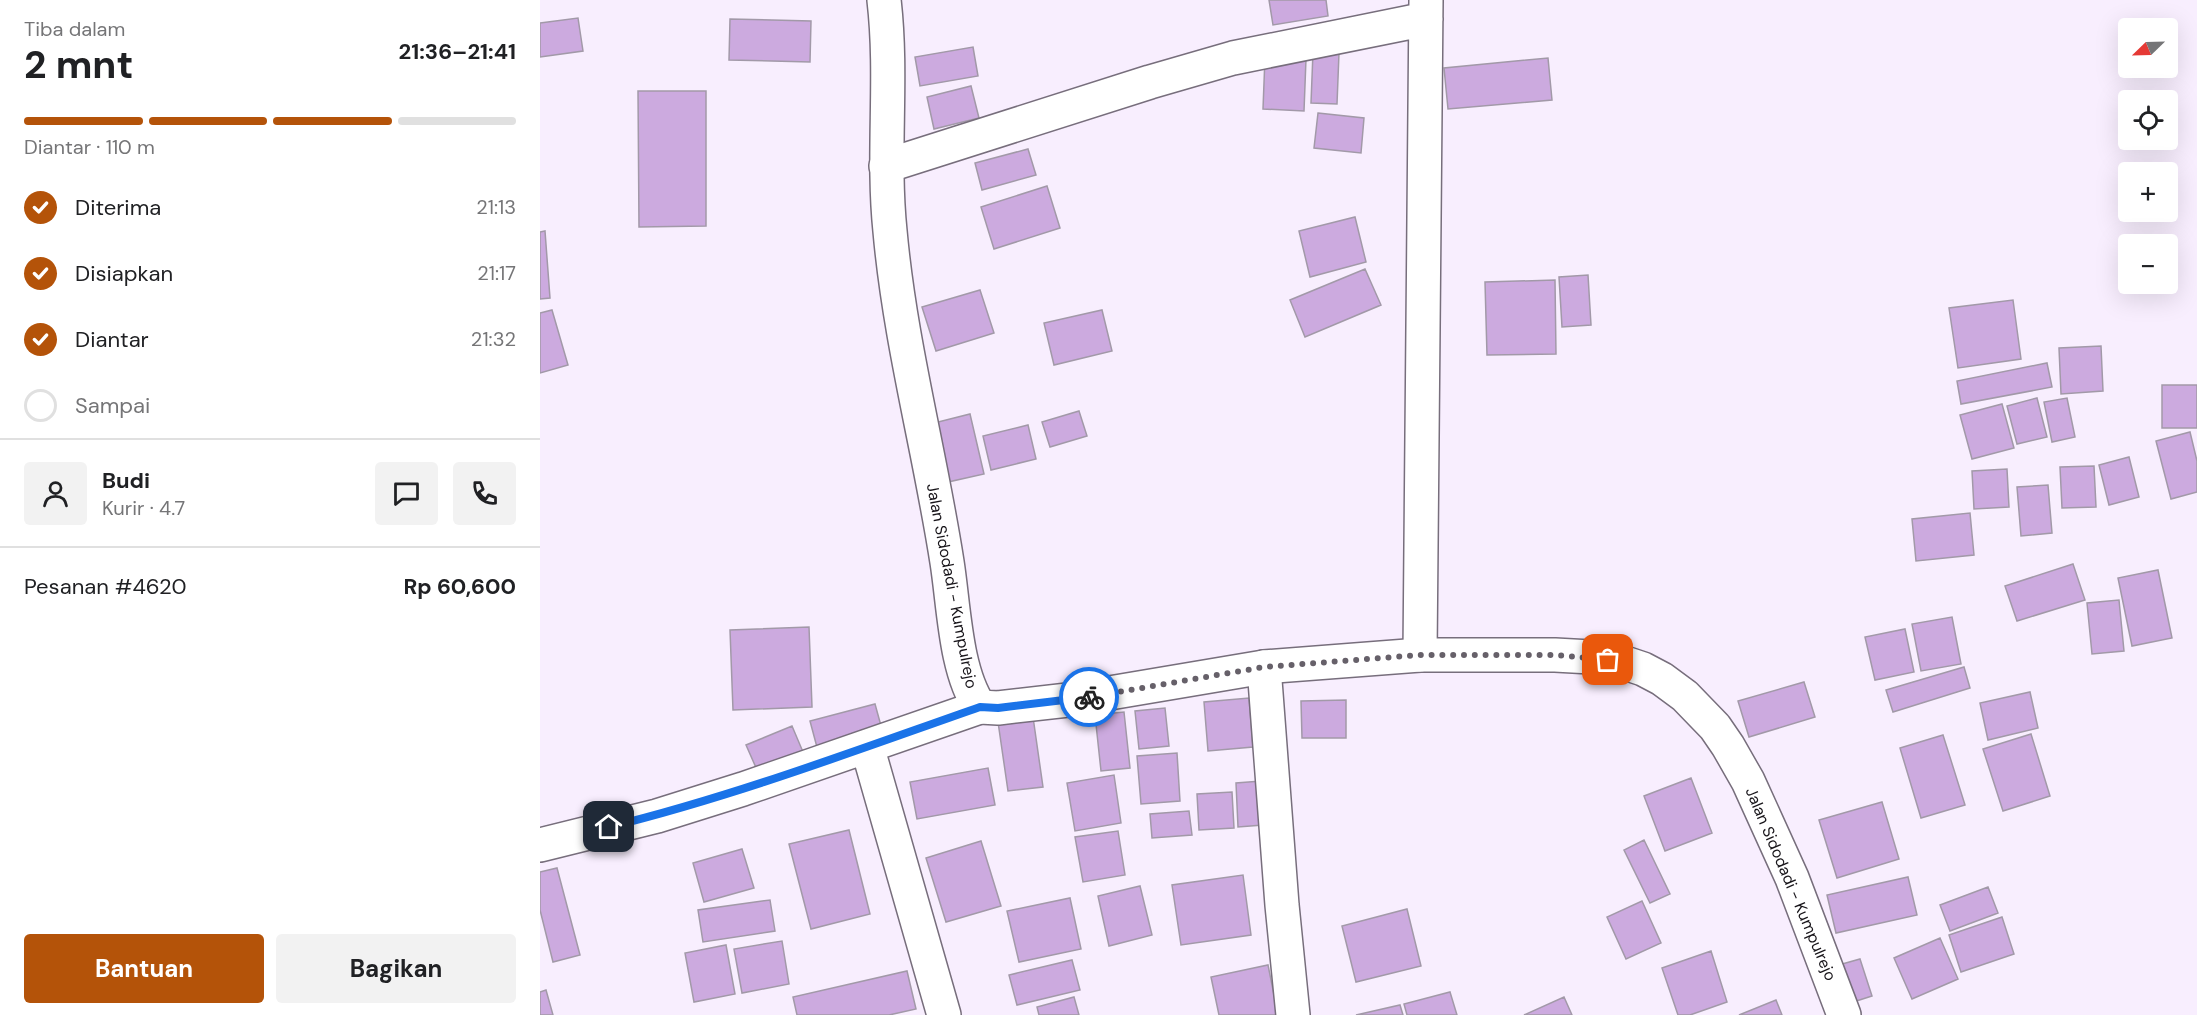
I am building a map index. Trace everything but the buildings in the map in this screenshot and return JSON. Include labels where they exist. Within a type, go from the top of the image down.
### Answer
[{"type":"street","name":"Jalan Sidodadi - Kumpulrejo","points":[[884,0],[887,49],[886,166],[890,231],[907,348],[947,561],[965,675],[972,695],[980,707],[998,708],[1103,695],[1264,667],[1420,655],[1591,657],[1643,669],[1662,679],[1685,696],[1715,727],[1748,782],[1792,878],[1844,1015]]},
{"type":"street","points":[[886,166],[1150,82],[1233,58],[1426,9],[1420,655]]},
{"type":"street","points":[[1264,667],[1282,905],[1293,1015]]},
{"type":"street","points":[[540,845],[657,816],[743,789],[980,707]]},
{"type":"street","points":[[867,746],[944,1015]]},
{"type":"way so far","points":[[1089,697],[1264,667],[1420,655],[1555,655],[1608,660]]},
{"type":"route","points":[[609,827],[657,816],[743,789],[980,707],[998,708],[1089,697]]}]
